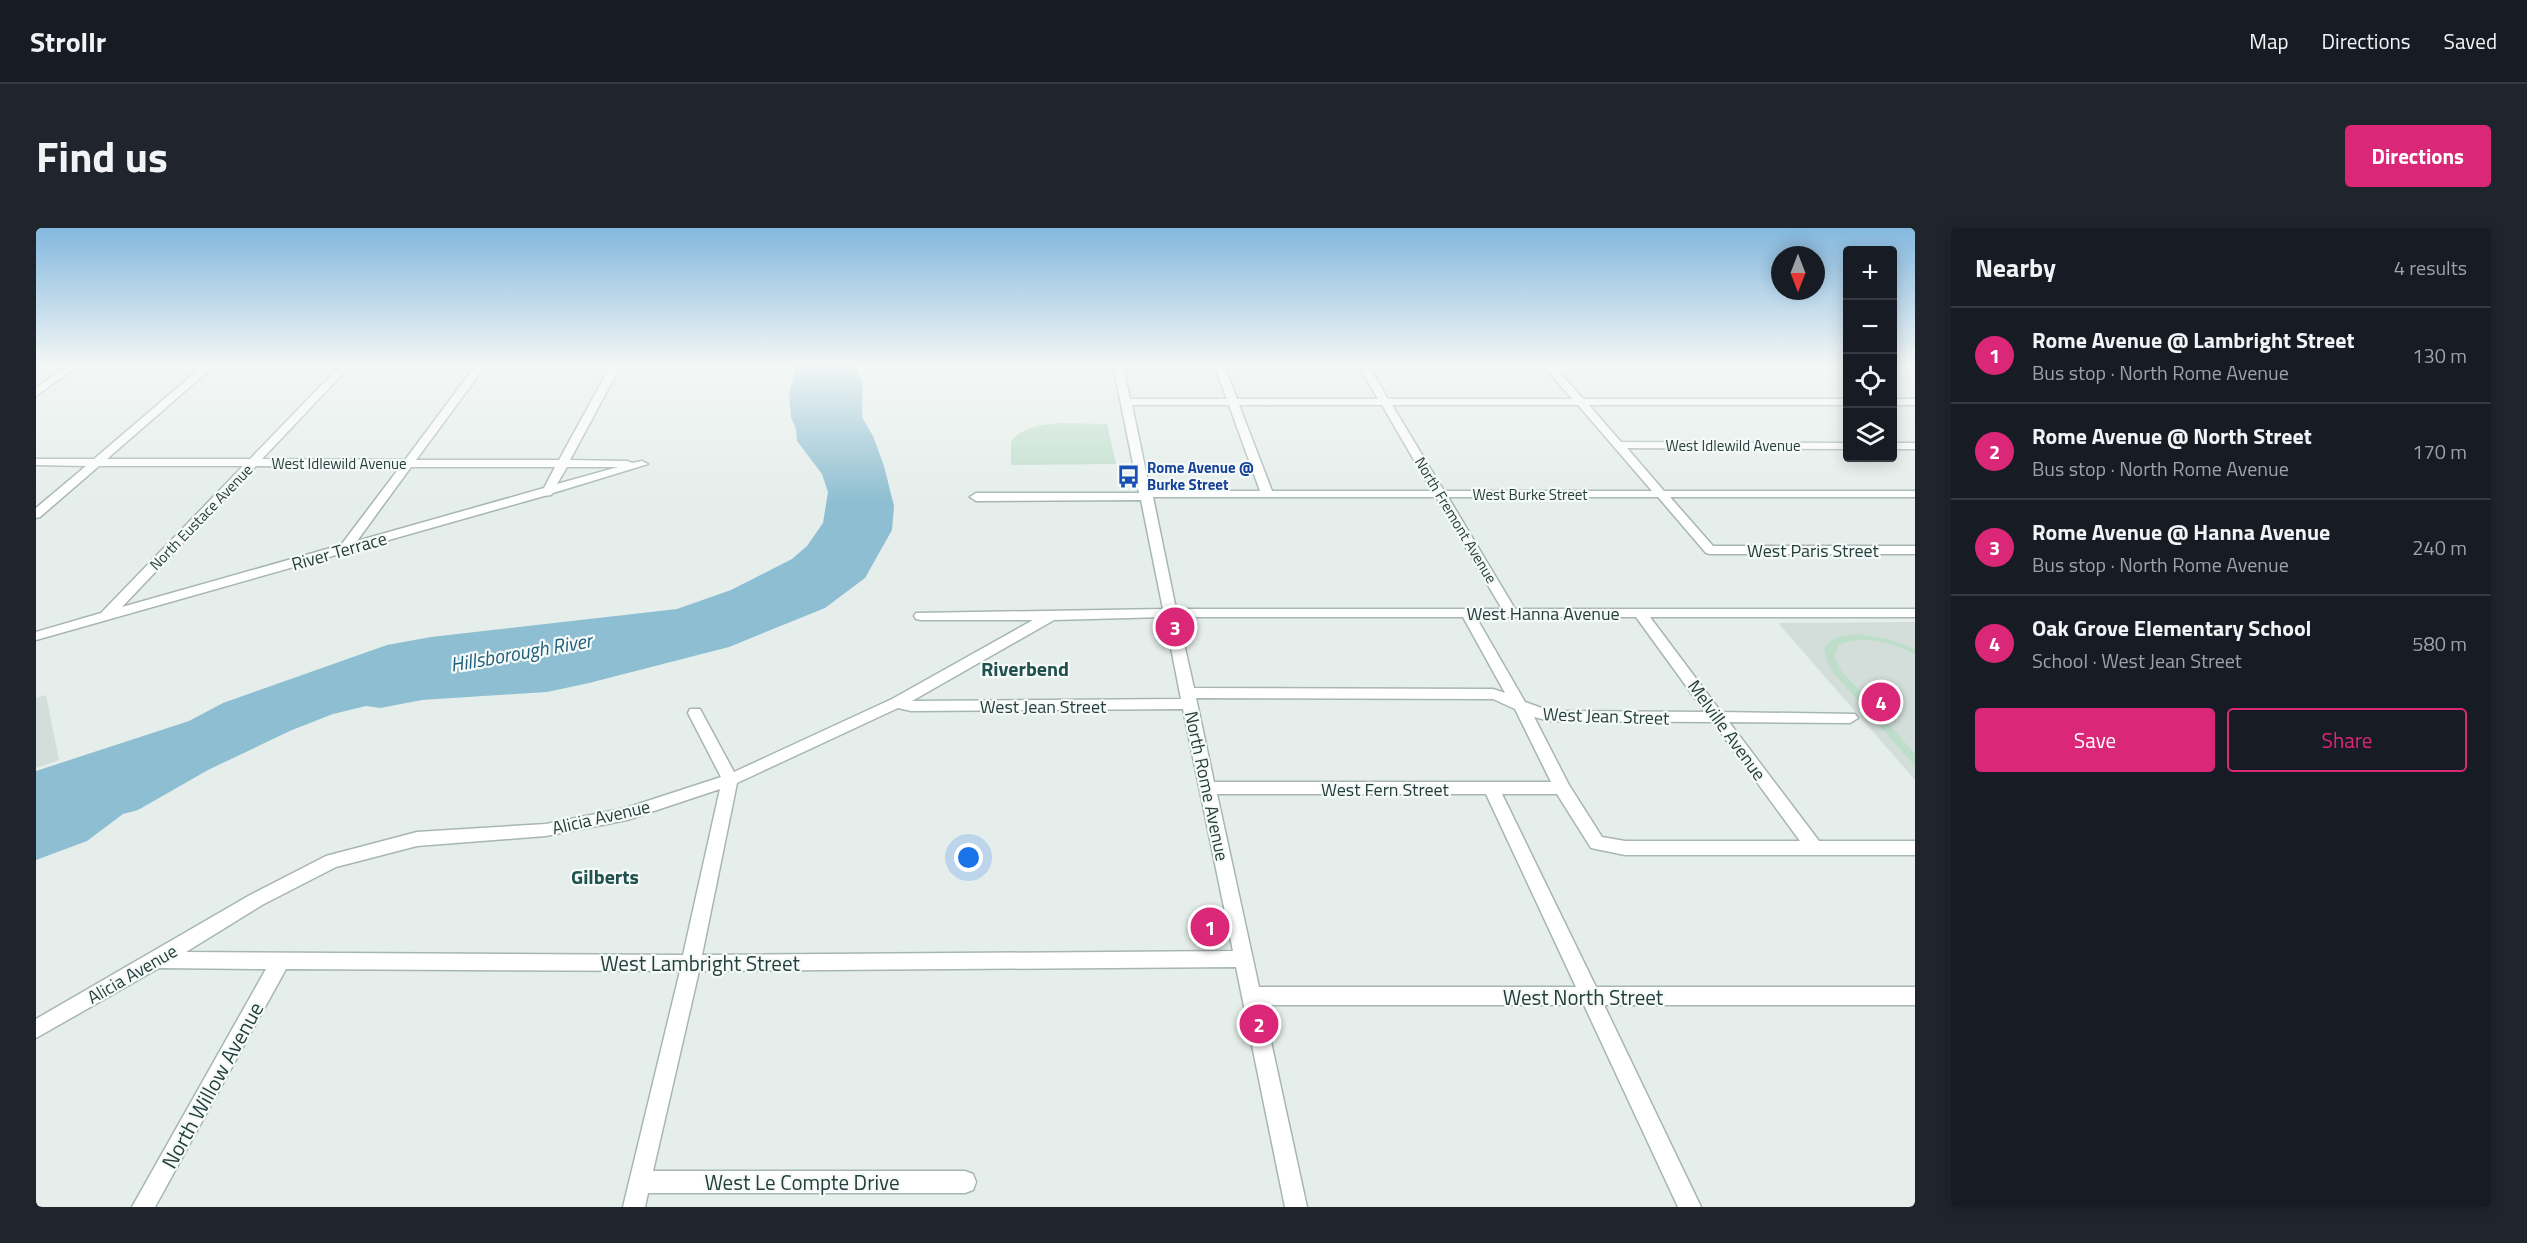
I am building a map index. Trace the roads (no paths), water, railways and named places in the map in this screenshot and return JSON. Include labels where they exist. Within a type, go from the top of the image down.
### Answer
[{"type":"street","points":[[36,514],[157,411]]},
{"type":"street","name":"North Eustace Avenue","points":[[106,616],[303,411]]},
{"type":"street","points":[[344,550],[447,411]]},
{"type":"street","points":[[547,493],[592,411]]},
{"type":"street","name":"North Rome Avenue","points":[[1127,411],[1296,1207]]},
{"type":"street","points":[[1237,411],[1268,494]]},
{"type":"street","name":"North Fremont Avenue","points":[[1391,411],[1511,613]]},
{"type":"street","points":[[1589,411],[1662,494]]},
{"type":"street","name":"West Idlewild Avenue","points":[[1619,445],[1843,446]]},
{"type":"street","points":[[1897,446],[1915,446]]},
{"type":"street","name":"West Idlewild Avenue","points":[[36,462],[642,464]]},
{"type":"street","name":"River Terrace","points":[[36,636],[547,493],[642,464]]},
{"type":"street","name":"West Burke Street","points":[[976,497],[1145,496],[1152,494],[1915,494]]},
{"type":"street","name":"West Paris Street","points":[[1662,494],[1710,550],[1915,550]]},
{"type":"street","name":"West Hanna Avenue","points":[[1170,613],[1915,613]]},
{"type":"street","name":"Alicia Avenue","points":[[36,1029],[256,900],[332,861],[417,839],[546,830],[615,816],[730,780],[897,703],[1051,616],[1170,613]]},
{"type":"street","points":[[1467,613],[1522,709],[1562,788],[1597,843],[1624,848],[1915,848]]},
{"type":"street","name":"Melville Avenue","points":[[1640,613],[1814,848]]},
{"type":"street","points":[[921,616],[1051,616]]},
{"type":"street","name":"West Jean Street","points":[[897,703],[911,706],[1493,694],[1505,697],[1522,709],[1550,717],[1850,718]]},
{"type":"street","points":[[634,1207],[691,963],[730,780],[695,713]]},
{"type":"street","name":"West Fern Street","points":[[1208,788],[1562,788]]},
{"type":"street","points":[[1491,788],[1690,1207]]},
{"type":"street","name":"West Lambright Street","points":[[157,960],[691,963],[1244,959]]},
{"type":"street","name":"North Willow Avenue","points":[[143,1207],[280,962]]},
{"type":"street","name":"West North Street","points":[[1251,996],[1915,996]]},
{"type":"street","name":"West Le Compte Drive","points":[[639,1182],[965,1182]]},
{"type":"water","name":"Hillsborough River","points":[[790,411],[862,411],[862,417],[873,436],[884,466],[894,506],[892,530],[865,578],[825,608],[729,647],[589,683],[547,692],[422,700],[380,708],[366,706],[333,714],[292,730],[208,770],[138,810],[123,814],[87,841],[36,860],[36,771],[189,721],[223,703],[387,645],[431,637],[677,609],[731,590],[792,559],[807,546],[823,523],[828,492],[822,474],[797,441],[796,429]]},
{"type":"place","name":"Rome Avenue @ Burke Street","points":[[1129,476]]},
{"type":"place","name":"Rome Avenue @ Hanna Avenue","points":[[1175,627]]},
{"type":"place","name":"Oak Grove Elementary School","points":[[1881,702]]},
{"type":"place","name":"Rome Avenue @ Lambright Street","points":[[1210,927]]},
{"type":"place","name":"Rome Avenue @ North Street","points":[[1259,1024]]},
{"type":"district","name":"Riverbend","points":[[1025,668]]},
{"type":"district","name":"Gilberts","points":[[605,876]]}]
